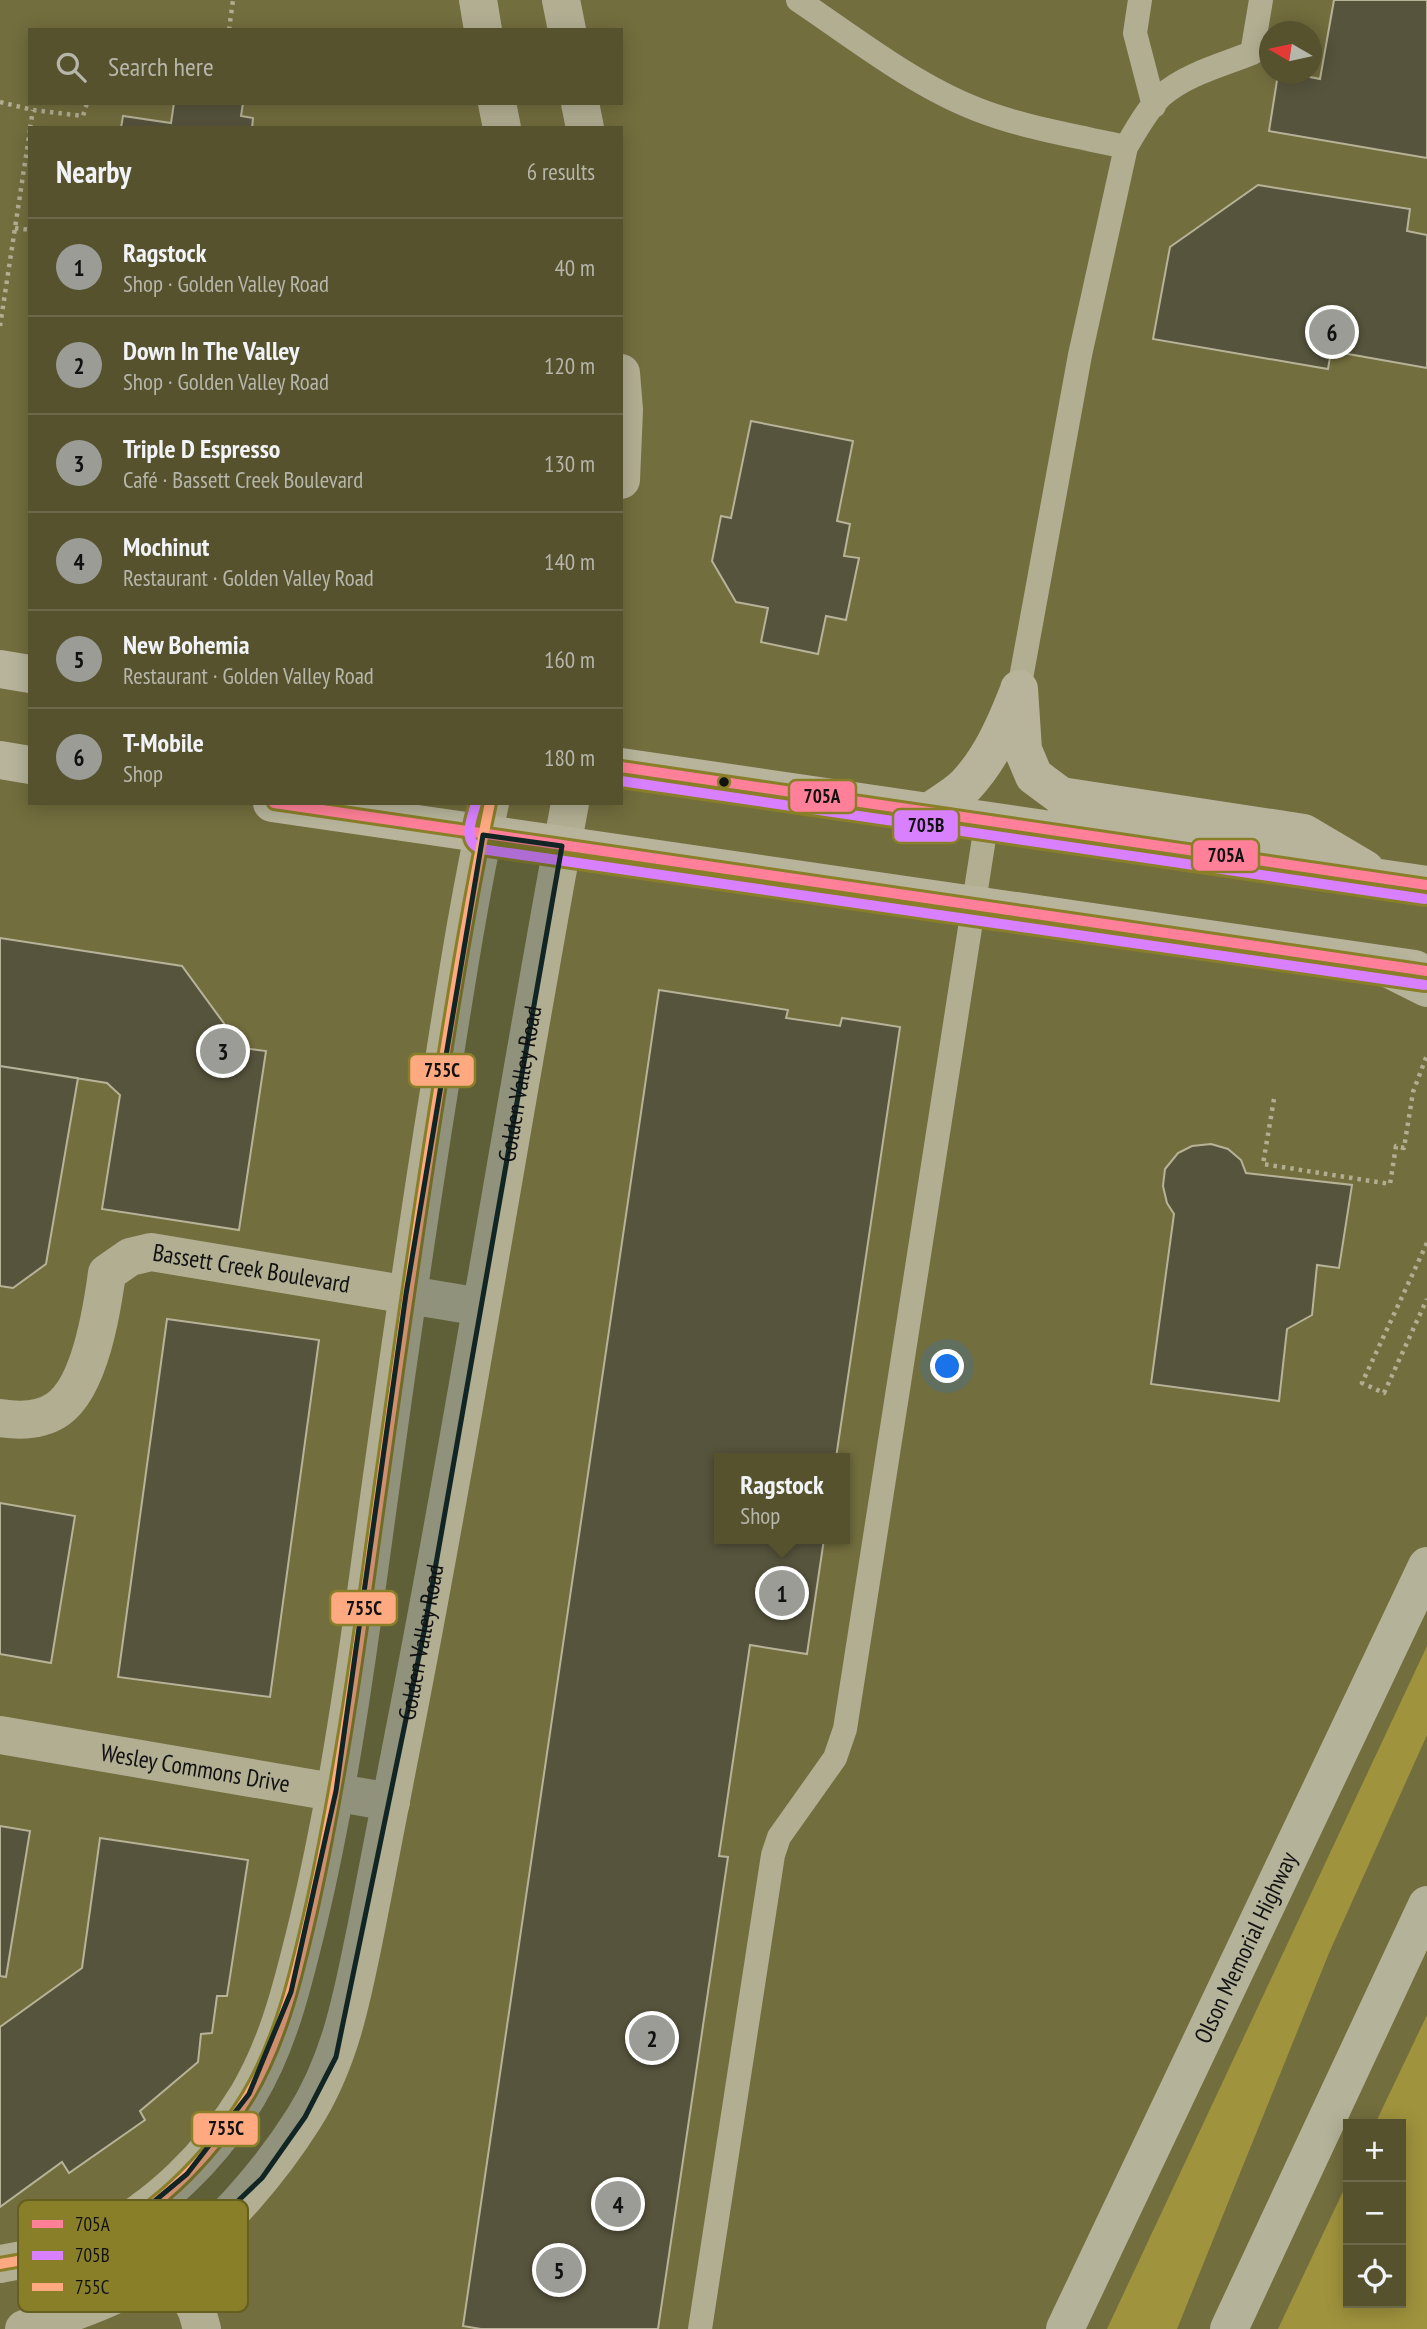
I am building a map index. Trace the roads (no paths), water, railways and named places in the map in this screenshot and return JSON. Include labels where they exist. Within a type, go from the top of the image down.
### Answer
[{"type":"highway","points":[[1381,965],[1427,988]]},
{"type":"highway","name":"Olson Memorial Highway","points":[[1066,2329],[1427,1566]]},
{"type":"highway","points":[[1229,2329],[1427,1905]]},
{"type":"main road","points":[[0,669],[28,674]]},
{"type":"main road","points":[[930,811],[964,787],[987,759],[1002,733],[1019,690]]},
{"type":"main road","points":[[1019,690],[1023,750],[1034,776],[1061,796],[1304,833],[1382,879]]},
{"type":"main road","points":[[0,760],[28,765]]},
{"type":"main road","points":[[623,767],[1427,886]]},
{"type":"main road","points":[[299,805],[486,819],[562,846],[1427,971]]},
{"type":"street","points":[[478,0],[483,28]]},
{"type":"street","points":[[561,0],[567,28]]},
{"type":"street","points":[[497,105],[502,126]]},
{"type":"street","points":[[580,105],[585,126]]},
{"type":"street","points":[[623,398],[623,433]]},
{"type":"street","name":"Golden Valley Road","points":[[241,2200],[262,2178],[305,2117],[336,2057],[354,1990],[425,1632],[570,805]]},
{"type":"street","points":[[156,2200],[187,2174],[224,2130],[249,2094],[272,2045],[291,1992],[335,1791],[353,1687],[406,1294],[470,898],[486,819]]},
{"type":"street","name":"Bassett Creek Boulevard","points":[[0,1418],[38,1419],[59,1409],[74,1390],[90,1357],[107,1273],[130,1257],[151,1252],[481,1307]]},
{"type":"street","name":"Wesley Commons Drive","points":[[0,1735],[391,1801]]},
{"type":"street","points":[[0,2264],[18,2260]]},
{"type":"street","name":"Golden Valley Road","points":[[24,2329],[76,2312]]},
{"type":"street","points":[[197,2312],[202,2329]]},
{"type":"lane","points":[[798,0],[936,91],[1018,123],[1126,147]]},
{"type":"lane","points":[[1140,0],[1135,33],[1154,106]]},
{"type":"lane","points":[[1019,690],[1080,355],[1126,147],[1142,120],[1161,97],[1191,77],[1252,54],[1261,0]]},
{"type":"lane","points":[[700,2329],[772,1855],[779,1837],[835,1758],[845,1729],[987,819]]},
{"type":"place","name":"T-Mobile","points":[[1332,332]]},
{"type":"place","name":"Triple D Espresso","points":[[223,1051]]},
{"type":"place","name":"Ragstock","points":[[782,1593]]},
{"type":"place","name":"Down In The Valley","points":[[652,2038]]},
{"type":"place","name":"Mochinut","points":[[618,2204]]},
{"type":"place","name":"New Bohemia","points":[[559,2270]]}]
